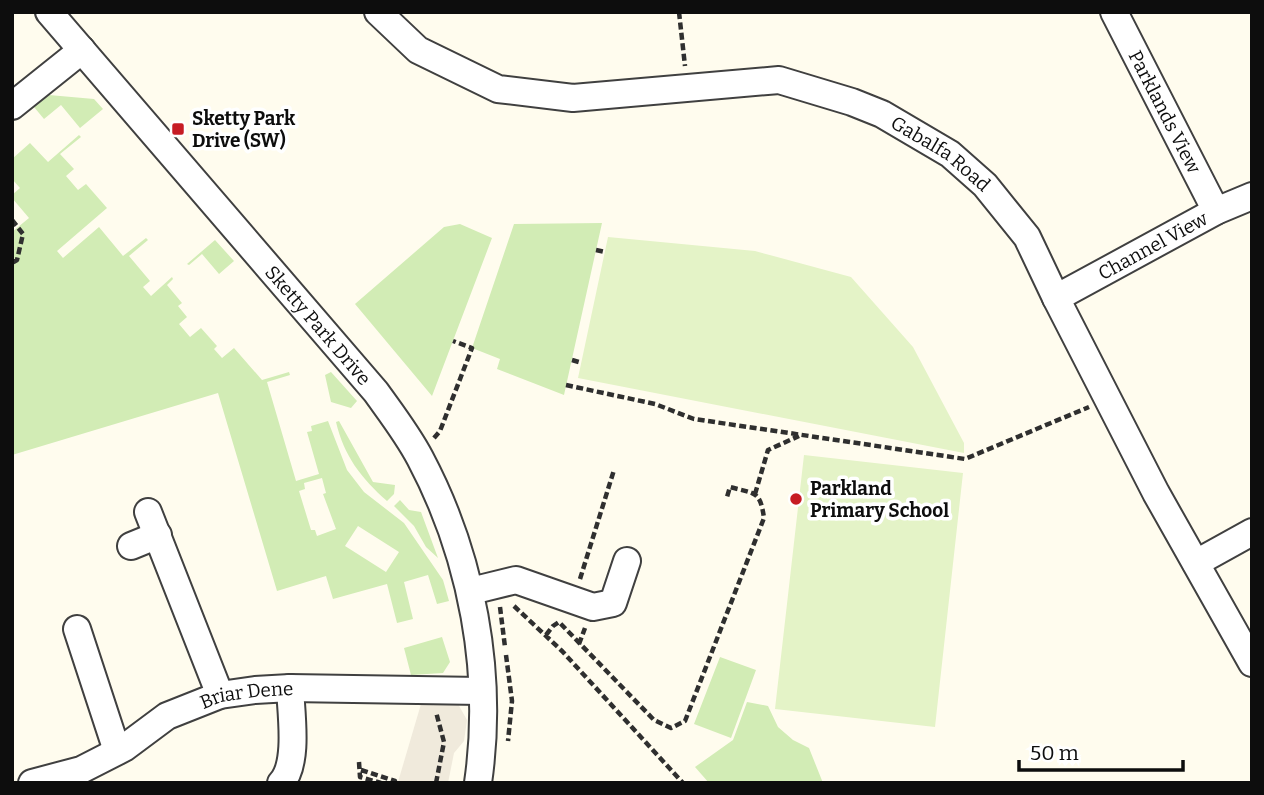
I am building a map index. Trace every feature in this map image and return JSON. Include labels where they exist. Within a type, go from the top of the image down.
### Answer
[{"type":"street","name":"Sketty Park Drive","points":[[50,12],[376,392],[419,455],[454,534],[471,591],[481,691],[483,748],[478,783]]},
{"type":"street","name":"Gabalfa Road","points":[[378,12],[418,50],[498,89],[573,98],[779,80],[852,102],[912,130],[950,154],[985,186],[1027,237],[1156,493],[1252,663]]},
{"type":"street","name":"Parklands View","points":[[1115,12],[1216,211]]},
{"type":"street","points":[[12,106],[82,50]]},
{"type":"street","name":"Channel View","points":[[1056,298],[1216,211],[1252,196]]},
{"type":"street","points":[[131,545],[153,524],[220,695]]},
{"type":"street","points":[[1196,563],[1252,532]]},
{"type":"street","points":[[471,591],[516,580],[593,607],[613,603],[627,561]]},
{"type":"street","points":[[77,629],[117,751]]},
{"type":"street","points":[[281,783],[290,769],[290,688]]},
{"type":"street","name":"Briar Dene","points":[[32,783],[81,771],[117,751],[167,716],[220,695],[290,688],[481,691]]},
{"type":"street","name":"Sketty Park Drive","points":[[466,783],[481,691]]},
{"type":"path","points":[[679,12],[687,88]]},
{"type":"path","points":[[12,220],[23,234],[17,260],[12,263]]},
{"type":"path","points":[[596,250],[605,252]]},
{"type":"path","points":[[419,455],[440,431],[472,348],[453,341]]},
{"type":"path","points":[[572,360],[582,363]]},
{"type":"path","points":[[566,386],[654,404],[694,419],[965,459],[1109,398]]},
{"type":"path","points":[[755,494],[768,450],[801,436]]},
{"type":"path","points":[[573,600],[614,470]]},
{"type":"path","points":[[545,635],[559,622],[654,720],[671,728],[685,721],[764,518],[761,499],[755,494],[730,487],[727,496]]},
{"type":"path","points":[[511,603],[545,635],[683,783]]},
{"type":"path","points":[[431,691],[444,742],[436,783]]},
{"type":"path","points":[[359,762],[360,777],[381,783]]},
{"type":"path","points":[[361,770],[396,781],[395,783]]},
{"type":"green space","points":[[49,95],[94,99],[103,109],[80,128],[61,105],[44,119],[34,107]]},
{"type":"green space","points":[[79,135],[81,137],[60,154],[74,169],[66,176],[78,190],[86,184],[107,208],[57,251],[63,258],[99,227],[123,256],[146,238],[148,240],[129,256],[150,281],[143,287],[151,296],[172,277],[167,285],[182,303],[178,306],[187,317],[179,324],[190,337],[201,328],[217,346],[214,349],[222,358],[234,348],[262,380],[289,372],[290,375],[267,382],[296,481],[319,474],[307,432],[312,431],[311,426],[328,421],[347,470],[364,492],[404,523],[443,580],[449,601],[437,604],[428,575],[404,582],[413,619],[397,623],[387,584],[333,599],[326,576],[277,591],[218,393],[12,455],[12,232],[29,218],[12,198],[20,188],[12,179],[12,159],[30,143],[48,162]],"holes":[[[322,478],[326,493],[323,494],[336,529],[317,536],[315,530],[311,530],[299,491],[305,489],[304,483]],[[358,526],[399,552],[386,572],[345,546]]]},
{"type":"green space","points":[[602,223],[564,395],[497,369],[500,359],[472,348],[514,224]]},
{"type":"green space","points":[[460,224],[492,238],[432,396],[355,304],[444,227]]},
{"type":"green space","points":[[608,237],[755,251],[851,277],[913,347],[964,443],[964,453],[578,378]]},
{"type":"green space","points":[[215,240],[234,261],[219,274],[202,254],[187,264]]},
{"type":"green space","points":[[331,372],[357,401],[351,408],[331,402],[325,375]]},
{"type":"green space","points":[[339,421],[373,482],[395,485],[394,494],[387,501],[369,484],[349,456],[339,434],[336,422]]},
{"type":"green space","points":[[804,455],[963,473],[935,727],[775,709]]},
{"type":"green space","points":[[400,500],[409,510],[421,512],[438,558],[426,547],[414,526],[394,506]]},
{"type":"green space","points":[[442,637],[450,662],[443,673],[411,675],[404,648]]},
{"type":"green space","points":[[720,657],[756,670],[731,738],[694,724]]},
{"type":"green space","points":[[747,702],[768,706],[778,727],[793,740],[809,748],[823,783],[709,783],[695,767],[733,740]]},
{"type":"shaded area","points":[[433,698],[458,704],[467,720],[464,741],[454,753],[448,783],[398,782],[421,704]]},
{"type":"place","name":"Sketty Park Drive (SW)","points":[[178,129]]},
{"type":"place","name":"Parkland Primary School","points":[[796,499]]}]
